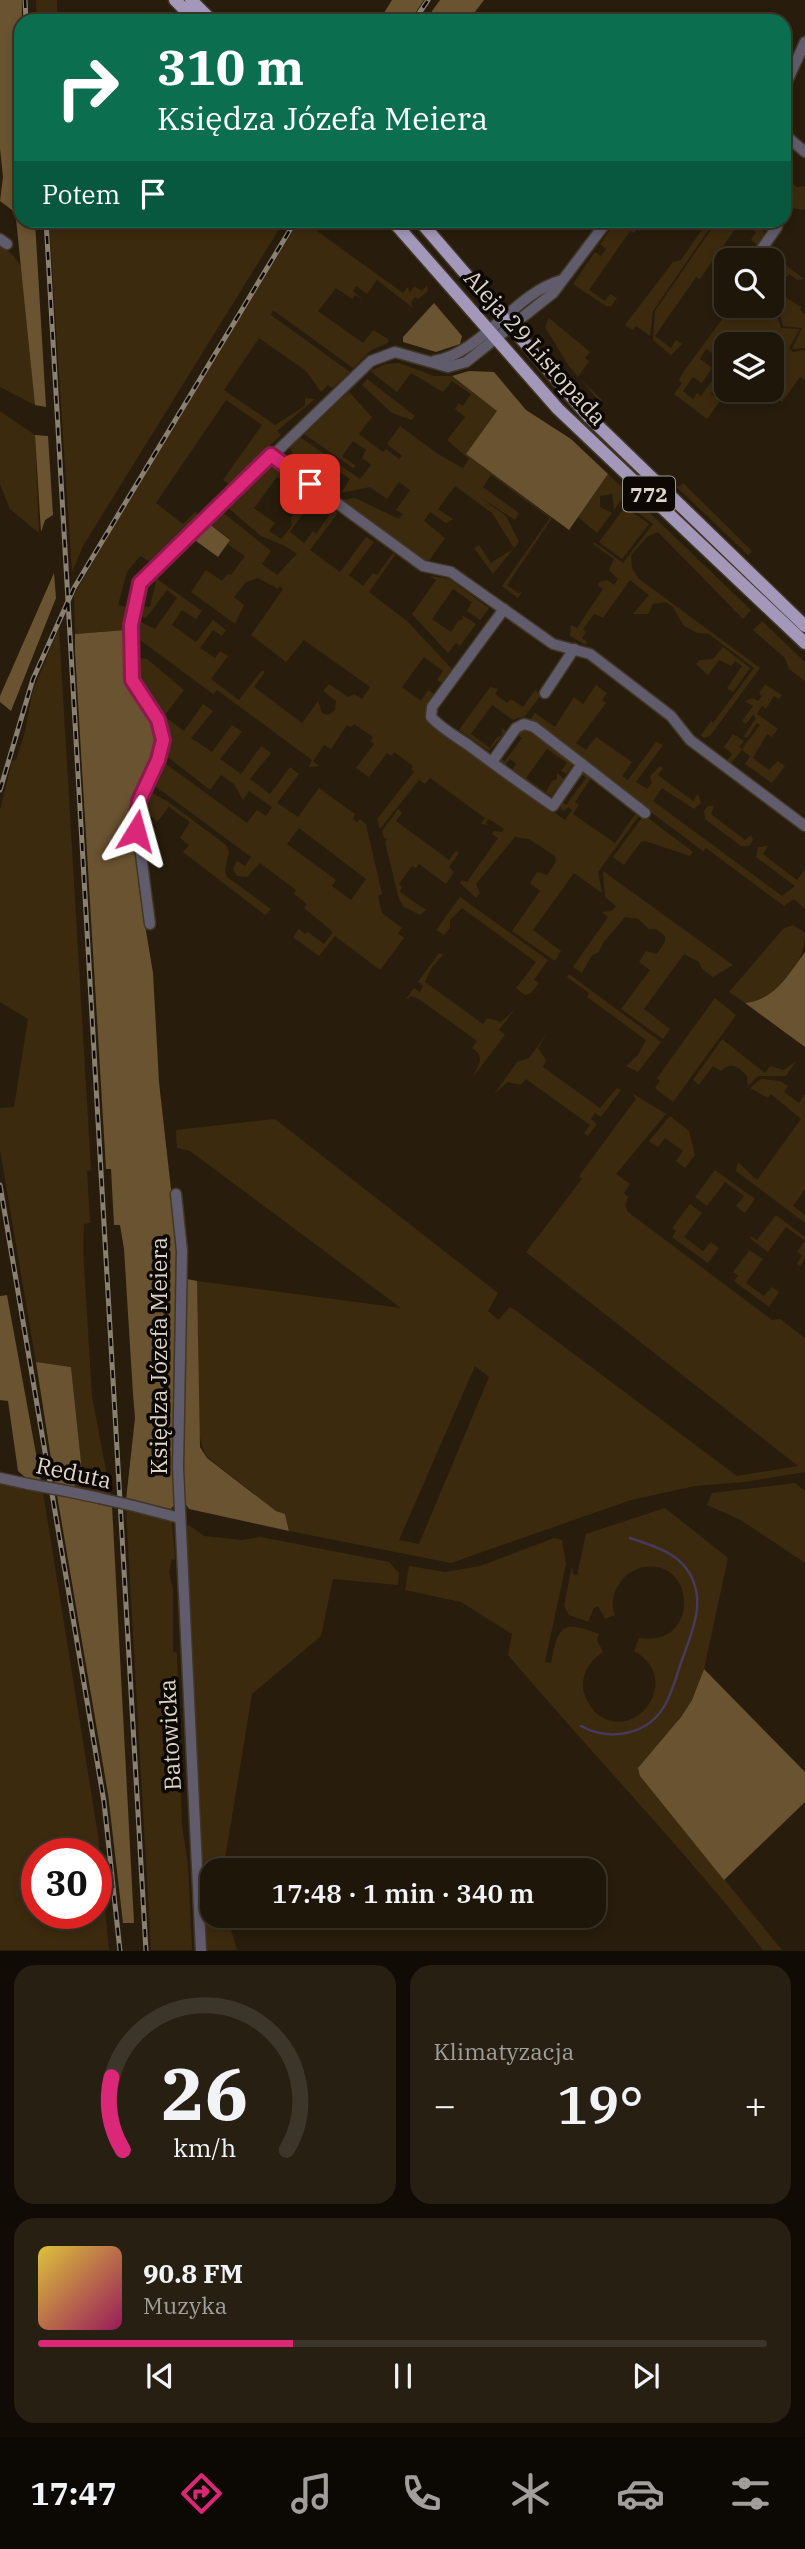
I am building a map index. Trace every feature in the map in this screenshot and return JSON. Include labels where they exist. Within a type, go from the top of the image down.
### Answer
[{"type":"main road","points":[[175,0],[189,14]]},
{"type":"main road","points":[[191,0],[205,14]]},
{"type":"main road","name":"Aleja 29 Listopada","points":[[400,228],[568,419],[805,643]]},
{"type":"main road","name":"Aleja 29 Listopada","points":[[426,228],[589,417],[805,626]]},
{"type":"street","points":[[791,73],[805,42]]},
{"type":"street","points":[[791,140],[805,152]]},
{"type":"street","points":[[150,924],[136,831],[136,813],[163,740],[158,720],[132,680],[131,625],[136,594],[143,578],[375,358],[399,352],[457,366],[548,285],[562,280],[602,228]]},
{"type":"street","points":[[762,248],[776,228]]},
{"type":"street","points":[[271,455],[423,566],[451,572],[553,644],[590,654],[671,716],[691,741],[805,826]]},
{"type":"street","points":[[504,609],[430,713],[435,721],[553,806],[582,764]]},
{"type":"street","points":[[545,693],[574,649]]},
{"type":"street","points":[[492,762],[518,726],[527,724],[645,813]]},
{"type":"street","name":"Księdza Józefa Meiera","points":[[176,1194],[182,1251],[178,1468],[180,1518]]},
{"type":"street","name":"Reduta","points":[[0,1478],[180,1518]]},
{"type":"street","name":"Batowicka","points":[[180,1518],[201,1951]]},
{"type":"shaded area","points":[[0,0],[22,0],[22,14],[14,14],[14,214],[0,201],[3,177],[0,148]]},
{"type":"shaded area","points":[[36,0],[57,0],[57,11],[62,14],[37,14]]},
{"type":"shaded area","points":[[392,0],[424,0],[415,14],[383,14]]},
{"type":"shaded area","points":[[440,0],[484,0],[473,14],[430,14]]},
{"type":"shaded area","points":[[791,182],[797,187],[805,186],[805,210],[791,208]]},
{"type":"shaded area","points":[[17,228],[35,228],[46,407],[35,405]]},
{"type":"shaded area","points":[[49,228],[280,228],[83,546],[72,572]]},
{"type":"shaded area","points":[[295,228],[319,228],[317,231],[403,293],[408,287],[410,293],[414,286],[422,291],[427,285],[428,291],[418,299],[415,297],[411,303],[413,308],[377,280],[367,294],[356,286],[353,291],[363,300],[355,295],[352,299],[336,288],[318,311],[363,343],[373,330],[388,339],[388,343],[371,350],[353,368],[273,310],[271,315],[350,372],[332,388],[328,385],[321,392],[306,371],[259,338],[224,390],[275,425],[305,406],[305,398],[315,399],[277,431],[281,435],[229,484],[223,480],[262,425],[226,400],[156,503],[183,524],[196,511],[197,515],[149,561],[140,556],[127,572],[118,605],[130,608],[126,630],[75,634],[74,595],[148,467]]},
{"type":"shaded area","points":[[611,228],[638,228],[634,233],[630,231],[589,290],[605,301],[610,294],[617,298],[611,306],[606,306],[573,284],[595,252],[601,256],[606,249],[600,244]]},
{"type":"shaded area","points":[[703,228],[712,228],[653,311],[650,336],[636,326],[633,330],[625,325],[673,262],[681,260]]},
{"type":"shaded area","points":[[717,228],[736,228],[722,248],[714,248],[714,259],[700,279],[696,277],[655,336],[671,348],[676,340],[682,344],[671,355],[653,340],[655,311],[710,231]]},
{"type":"shaded area","points":[[750,228],[764,228],[764,235],[757,245],[751,240],[756,232]]},
{"type":"shaded area","points":[[0,245],[12,254],[23,269],[35,405],[0,387]]},
{"type":"shaded area","points":[[784,264],[804,279],[798,280],[789,274],[784,281]]},
{"type":"shaded area","points":[[784,296],[801,307],[800,310],[805,314],[805,348],[792,349],[802,328],[783,326],[780,318],[784,318]]},
{"type":"shaded area","points":[[434,303],[462,336],[460,344],[436,352],[403,342],[403,337]]},
{"type":"shaded area","points":[[549,318],[590,352],[585,358],[589,361],[578,377],[545,327]]},
{"type":"shaded area","points":[[723,318],[778,318],[781,328],[800,329],[789,348],[793,352],[805,350],[805,380],[800,377],[784,399],[784,332],[714,332],[714,355],[706,349],[700,359],[712,368],[702,383],[693,377],[683,391],[693,399],[697,393],[701,396],[714,378],[714,390],[711,394],[714,402],[719,402],[707,419],[674,394],[682,383],[679,380]]},
{"type":"shaded area","points":[[399,363],[434,376],[451,376],[498,411],[466,454],[552,518],[507,585],[518,593],[522,592],[518,598],[502,586],[550,518],[491,475],[483,487],[519,513],[515,520],[480,497],[506,516],[519,542],[493,574],[474,548],[479,545],[491,563],[514,548],[492,513],[455,486],[438,509],[453,519],[446,523],[430,512],[424,521],[445,538],[428,562],[342,500],[355,498],[399,519],[403,514],[396,510],[410,490],[399,482],[387,499],[370,487],[341,493],[350,479],[332,467],[323,480],[296,461],[290,448],[300,437],[360,479],[371,465],[362,458],[366,450],[353,441],[342,456],[356,466],[353,468],[304,434],[349,392],[372,417],[359,434],[383,452],[386,449],[399,459],[402,456],[387,444],[400,426],[438,454],[463,468],[469,459],[447,440],[465,417],[455,409],[459,403],[463,406],[471,394],[452,381],[443,392],[411,373],[397,392],[370,371],[385,364]]},
{"type":"shaded area","points":[[469,371],[494,372],[526,410],[571,439],[608,474],[569,530],[466,454],[497,411],[452,376]]},
{"type":"shaded area","points":[[367,379],[415,416],[412,420],[392,413],[362,385]]},
{"type":"shaded area","points":[[580,379],[602,400],[600,402]]},
{"type":"shaded area","points":[[0,411],[35,435],[39,533],[10,509],[0,484]]},
{"type":"shaded area","points":[[35,435],[48,436],[53,515],[45,520],[41,532]]},
{"type":"shaded area","points":[[270,464],[301,487],[298,491],[277,477],[254,508],[275,523],[269,531],[281,539],[292,526],[291,518],[310,493],[330,508],[327,512],[312,501],[290,532],[304,543],[313,531],[316,534],[333,510],[338,513],[310,550],[340,572],[366,537],[374,542],[349,575],[363,586],[373,573],[377,575],[393,553],[395,555],[369,592],[407,621],[452,669],[442,683],[437,680],[443,671],[424,657],[402,687],[421,701],[428,690],[436,695],[426,712],[430,723],[565,820],[572,810],[568,807],[564,811],[561,809],[561,801],[566,805],[586,778],[580,773],[584,771],[591,778],[575,802],[579,805],[573,814],[615,843],[636,813],[641,813],[598,872],[602,893],[574,873],[533,930],[561,951],[555,961],[512,931],[540,891],[530,883],[537,872],[547,875],[556,862],[555,856],[529,839],[515,837],[476,884],[480,893],[476,898],[460,883],[462,880],[467,882],[498,838],[492,834],[494,831],[502,832],[504,829],[489,819],[486,823],[489,825],[481,824],[485,818],[430,778],[425,784],[419,780],[380,829],[377,819],[414,772],[411,769],[413,766],[394,752],[391,756],[387,753],[369,777],[356,768],[374,744],[371,741],[373,737],[354,724],[351,727],[347,725],[331,749],[324,745],[313,761],[319,766],[309,767],[312,760],[217,690],[213,694],[140,640],[139,621],[155,629],[177,598],[167,590],[146,618],[140,617],[142,606],[150,607],[156,582],[148,579],[153,576],[202,611],[196,619],[182,610],[172,625],[196,642],[213,620],[226,630],[222,636],[213,630],[200,648],[215,658],[220,651],[228,656],[211,679],[239,700],[262,670],[265,672],[254,687],[302,723],[318,701],[322,713],[328,715],[335,710],[336,701],[323,691],[329,684],[348,697],[354,694],[362,699],[370,687],[304,640],[286,662],[251,635],[283,589],[280,586],[278,589],[258,578],[246,582],[234,597],[244,605],[235,624],[191,592],[206,570],[222,581],[228,574],[231,575],[245,556],[227,544],[230,539],[208,523],[221,511],[271,551],[262,564],[277,575],[297,554],[261,536],[226,506]]},
{"type":"shaded area","points":[[662,473],[678,487],[683,483],[752,551],[748,555]]},
{"type":"shaded area","points":[[608,474],[627,492],[614,510],[612,494],[600,496],[600,507],[612,513],[597,533],[578,517]]},
{"type":"shaded area","points":[[631,495],[751,610],[743,619],[658,532],[647,537],[631,555],[632,568],[639,579],[760,668],[710,736],[704,738],[701,735],[711,721],[713,723],[754,668],[709,634],[698,633],[684,626],[673,607],[666,602],[653,604],[648,614],[633,614],[649,595],[630,580],[603,618],[594,614],[583,629],[586,632],[582,638],[587,642],[586,645],[570,636],[571,625],[577,628],[603,589],[597,585],[607,580],[614,585],[618,579],[609,570],[614,559],[593,544],[594,542],[623,563],[653,524],[624,502]]},
{"type":"shaded area","points":[[625,507],[649,524],[622,559],[599,542]]},
{"type":"shaded area","points":[[208,523],[230,540],[218,557],[192,538]]},
{"type":"shaded area","points":[[54,573],[56,598],[11,711],[0,702],[0,696]]},
{"type":"shaded area","points":[[430,576],[449,579],[489,608],[480,620],[467,611],[472,602],[453,589],[432,619],[451,632],[458,621],[463,619],[462,615],[476,624],[460,646],[456,643],[448,653],[412,614],[436,580]]},
{"type":"shaded area","points":[[762,621],[805,662],[805,681],[789,669],[785,658],[753,630]]},
{"type":"shaded area","points":[[59,628],[91,1170],[87,1171],[90,1223],[84,1224],[83,1248],[92,1396],[111,1497],[74,1488],[81,1462],[71,1367],[36,1362],[0,1150],[0,1108],[14,1107],[28,1019],[0,1002],[0,810],[12,761],[16,760],[25,732],[32,693]]},
{"type":"shaded area","points":[[126,630],[131,687],[158,728],[157,750],[136,798],[133,821],[139,889],[153,973],[159,1082],[176,1234],[175,1504],[171,1509],[126,1500],[135,1418],[124,1249],[120,1225],[114,1225],[111,1169],[106,1169],[75,652],[75,634]]},
{"type":"shaded area","points":[[723,647],[750,668],[733,692],[727,688],[742,666],[735,661],[731,666],[719,660],[708,675],[696,664],[700,660],[713,659]]},
{"type":"shaded area","points":[[141,658],[147,659],[184,690],[164,716],[184,731],[203,704],[213,711],[191,738],[212,752],[232,725],[242,732],[220,759],[241,774],[261,746],[271,753],[250,779],[270,794],[290,767],[299,774],[277,803],[298,817],[319,788],[355,814],[353,819],[357,822],[360,819],[366,824],[382,894],[378,896],[382,913],[402,928],[398,933],[404,938],[380,970],[335,936],[319,956],[293,937],[299,929],[324,944],[333,932],[304,908],[307,904],[294,894],[296,890],[260,863],[247,877],[237,876],[233,869],[237,861],[245,866],[251,857],[151,783],[159,767],[163,769],[166,764],[247,823],[257,810],[266,816],[272,807],[249,791],[243,800],[234,784],[221,775],[210,790],[164,754],[164,728],[138,678],[136,665]],"holes":[[[299,828],[366,879],[351,900],[332,886],[336,880],[287,844]]]},
{"type":"shaded area","points":[[760,681],[782,695],[779,699],[774,696],[766,709],[762,706],[757,714],[778,729],[772,737],[767,734],[753,758],[769,770],[778,761],[785,766],[772,783],[745,764],[750,756],[742,750],[731,763],[726,762],[732,754],[724,747],[733,734],[744,741],[739,747],[742,749],[760,725],[757,723],[747,738],[744,736],[756,718],[753,715],[746,724],[742,721],[753,706],[745,701],[752,698],[758,701],[762,696],[759,693],[765,685]]},
{"type":"shaded area","points":[[596,685],[607,693],[602,700],[606,703],[576,743],[586,750],[596,737],[632,762],[622,776],[628,780],[656,742],[663,745],[636,782],[647,789],[652,783],[650,776],[660,766],[663,768],[658,775],[693,801],[698,794],[701,803],[694,809],[662,788],[653,801],[782,896],[795,886],[756,857],[758,847],[768,846],[763,854],[797,880],[805,869],[805,909],[794,899],[784,906],[706,848],[703,851],[529,721],[535,713],[555,727],[574,697],[583,704]]},
{"type":"shaded area","points":[[490,687],[498,689],[495,694],[507,703],[511,699],[523,707],[535,690],[541,695],[525,716],[513,720],[492,705],[471,734],[490,748],[497,737],[502,735],[502,728],[505,730],[505,732],[489,751],[459,730]]},
{"type":"shaded area","points":[[520,729],[530,729],[572,761],[566,774],[561,771],[567,763],[547,749],[526,778],[546,792],[552,781],[557,779],[557,773],[564,779],[551,796],[512,770],[516,764],[510,759],[505,765],[499,761],[500,758],[505,761],[522,738],[517,734]]},
{"type":"shaded area","points":[[148,791],[167,801],[226,845],[229,852],[225,870],[227,877],[271,909],[265,915],[183,852],[189,845],[180,838],[190,822],[169,807],[157,822],[151,816],[149,819],[141,814]]},
{"type":"shaded area","points":[[708,806],[714,806],[711,814],[745,840],[751,835],[753,840],[749,846],[741,846],[705,819],[704,811]]},
{"type":"shaded area","points":[[398,809],[402,813],[396,821],[449,860],[456,851],[459,853],[449,867],[454,872],[446,884],[419,864],[416,868],[412,866],[399,884],[402,887],[400,892],[426,910],[420,915],[404,907],[399,899],[385,842],[387,838],[384,838],[382,831]]},
{"type":"shaded area","points":[[644,815],[693,852],[690,856],[645,841],[641,842],[624,865],[613,857]]},
{"type":"shaded area","points":[[603,871],[733,965],[713,977],[702,969],[699,962],[684,954],[644,1009],[670,1029],[663,1039],[621,1009],[650,970],[639,962],[646,951],[657,954],[665,942],[665,936],[656,929],[649,929],[638,919],[625,917],[603,943],[599,952],[592,955],[582,973],[573,967],[608,917],[602,912],[612,911],[616,906],[605,897]]},
{"type":"shaded area","points":[[460,897],[548,960],[534,980],[539,983],[531,993],[525,995],[516,988],[536,962],[462,908],[450,920],[450,928],[444,935],[436,930]]},
{"type":"shaded area","points":[[793,925],[805,933],[804,945],[787,979],[768,995],[745,1003],[729,992],[783,929]]},
{"type":"shaded area","points":[[805,952],[805,1047],[745,1003],[773,992]]},
{"type":"shaded area","points":[[439,953],[443,955],[432,967],[425,982],[483,1024],[487,1018],[501,1022],[515,1009],[499,1030],[505,1035],[473,1077],[480,1062],[479,1055],[472,1048],[477,1041],[419,999],[411,996],[405,1000],[414,988],[420,992],[423,986],[418,982]]},
{"type":"shaded area","points":[[569,974],[661,1042],[638,1072],[626,1066],[638,1055],[646,1040],[587,997],[589,993],[567,977]]},
{"type":"shaded area","points":[[715,998],[736,1015],[673,1102],[655,1088],[660,1081],[657,1078]]},
{"type":"shaded area","points":[[548,1032],[538,1048],[546,1060],[543,1067],[600,1108],[617,1088],[621,1090],[601,1117],[595,1113],[591,1119],[597,1124],[588,1136],[584,1133],[590,1125],[526,1079],[521,1085],[508,1082],[494,1094],[517,1062],[529,1058]]},
{"type":"shaded area","points":[[722,1039],[765,1073],[770,1066],[784,1070],[796,1061],[786,1076],[758,1076],[748,1086],[747,1076],[738,1068],[728,1066],[721,1071],[713,1066],[699,1085],[693,1080]]},
{"type":"shaded area","points":[[761,1079],[780,1081],[788,1086],[784,1092],[799,1103],[805,1094],[805,1189],[793,1206],[805,1215],[805,1223],[736,1171],[738,1162],[757,1180],[801,1119],[771,1094],[768,1098],[750,1088]]},
{"type":"shaded area","points":[[632,1093],[666,1114],[616,1174],[630,1184],[624,1193],[628,1197],[625,1205],[628,1212],[772,1320],[780,1319],[805,1338],[805,1472],[744,1482],[695,1486],[631,1500],[451,1563],[289,1531],[285,1514],[276,1511],[207,1457],[201,1443],[195,1399],[197,1281],[401,1308],[190,1151],[177,1148],[176,1130],[275,1119],[498,1293],[488,1311],[498,1320],[510,1307],[515,1310],[737,1476],[798,1466],[526,1252],[582,1179],[579,1176],[636,1099]],"holes":[[[475,1366],[489,1377],[419,1544],[399,1540]]]},
{"type":"shaded area","points":[[670,1116],[689,1131],[695,1155],[685,1168],[676,1161],[683,1151],[665,1138],[658,1147],[649,1141]]},
{"type":"shaded area","points":[[715,1170],[755,1199],[745,1213],[736,1206],[744,1196],[725,1182],[707,1206],[695,1197]]},
{"type":"shaded area","points":[[690,1204],[702,1213],[684,1237],[703,1251],[711,1242],[719,1248],[708,1263],[672,1237],[676,1231],[672,1228]]},
{"type":"shaded area","points":[[776,1215],[805,1237],[805,1241],[786,1227],[768,1252],[751,1239],[750,1236],[757,1240]]},
{"type":"shaded area","points":[[805,1241],[805,1258],[800,1266],[797,1264],[802,1255],[797,1252]]},
{"type":"shaded area","points":[[743,1246],[763,1259],[746,1283],[764,1296],[772,1287],[779,1292],[769,1307],[734,1281],[738,1276],[733,1272],[749,1251]]},
{"type":"shaded area","points":[[187,1279],[197,1281],[200,1447],[207,1458],[276,1511],[285,1514],[289,1531],[189,1509],[185,1503],[182,1442]]},
{"type":"shaded area","points":[[7,1295],[41,1481],[26,1478],[18,1471],[8,1401],[0,1400],[0,1296]]},
{"type":"shaded area","points":[[36,1362],[71,1367],[81,1462],[74,1488],[55,1484]]},
{"type":"shaded area","points":[[795,1483],[805,1491],[805,1563],[739,1519],[707,1505],[712,1493]]},
{"type":"shaded area","points":[[0,1484],[43,1492],[98,1838],[21,1838],[21,1929],[107,1929],[109,1950],[0,1950]]},
{"type":"shaded area","points":[[57,1495],[112,1505],[134,1923],[123,1923],[108,1794]]},
{"type":"shaded area","points":[[665,1508],[728,1558],[704,1669],[692,1700],[640,1776],[782,1950],[763,1950],[701,1875],[508,1655],[512,1634],[461,1602],[405,1590],[409,1566],[445,1572],[480,1566],[554,1538],[562,1540],[566,1564],[545,1662],[551,1663],[557,1640],[564,1629],[577,1627],[599,1634],[597,1640],[603,1652],[586,1672],[584,1694],[595,1712],[610,1721],[625,1721],[638,1715],[648,1705],[654,1692],[655,1677],[649,1663],[634,1651],[639,1638],[659,1637],[673,1630],[681,1618],[684,1603],[682,1589],[674,1576],[662,1568],[644,1567],[629,1573],[619,1584],[613,1601],[615,1615],[605,1619],[598,1606],[594,1608],[588,1622],[569,1615],[564,1606],[572,1566],[573,1574],[577,1575],[586,1534]]},
{"type":"shaded area","points":[[126,1509],[172,1521],[175,1560],[172,1559],[169,1572],[173,1589],[173,1651],[177,1653],[182,1825],[188,1865],[192,1950],[151,1950]]},
{"type":"shaded area","points":[[189,1525],[204,1536],[242,1540],[261,1537],[389,1562],[399,1573],[398,1585],[333,1579],[321,1636],[252,1694],[225,1858],[201,1858],[186,1528]]},
{"type":"shaded area","points":[[704,1669],[805,1772],[805,1802],[724,1880],[640,1776],[638,1768],[681,1717],[692,1700]]},
{"type":"shaded area","points":[[204,1928],[231,1928],[237,1950],[205,1950]]},
{"type":"waterway","points":[[581,1726],[604,1734],[628,1733],[639,1729],[658,1715],[668,1700],[694,1625],[696,1591],[686,1568],[668,1553],[630,1538]]},
{"type":"railway","points":[[25,0],[26,14]]},
{"type":"railway","points":[[419,14],[428,0]]},
{"type":"railway","points":[[46,228],[146,1951]]},
{"type":"railway","points":[[0,790],[33,679],[74,588],[291,228]]},
{"type":"railway","points":[[0,1185],[104,1802],[120,1951]]},
{"type":"route","points":[[136,831],[139,801],[158,760],[163,740],[157,716],[137,691],[132,680],[131,625],[140,583],[271,455],[310,484]]}]
